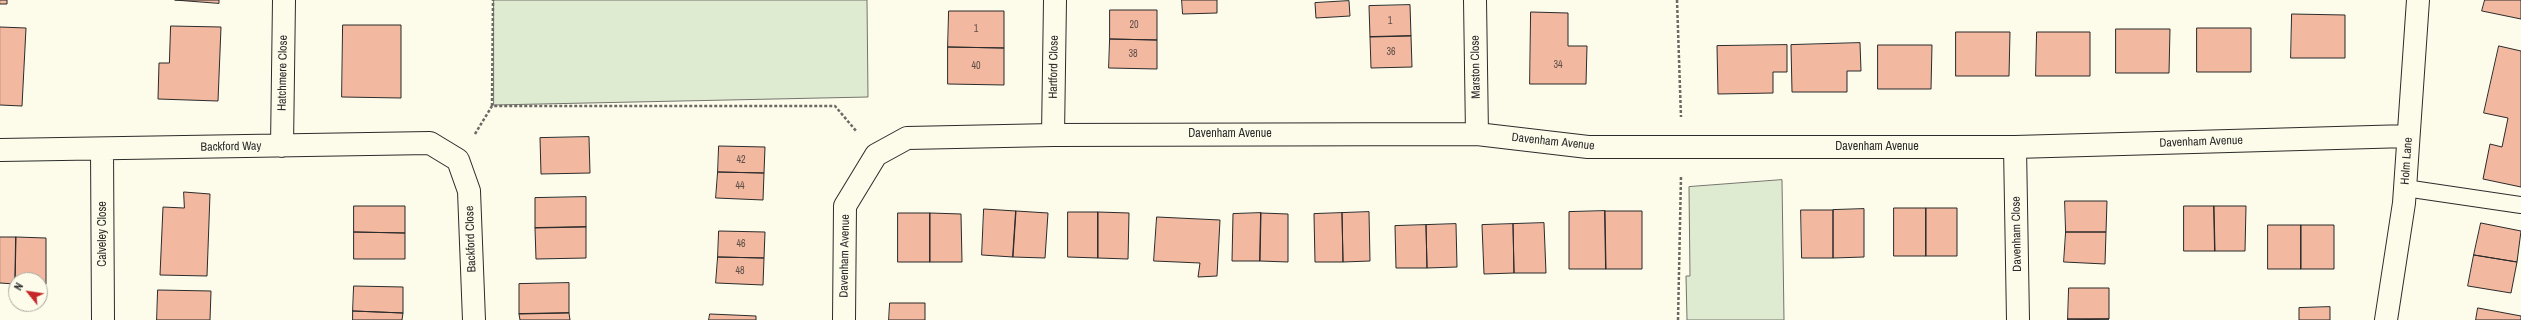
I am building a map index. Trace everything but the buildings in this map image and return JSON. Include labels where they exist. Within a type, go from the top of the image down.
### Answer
[{"type":"street","name":"Hatchmere Close","points":[[282,146],[284,0]]},
{"type":"street","name":"Hartford Close","points":[[1053,134],[1055,0]]},
{"type":"street","name":"Marston Close","points":[[1475,0],[1477,134]]},
{"type":"street","name":"Holm Lane","points":[[2386,320],[2405,188],[2418,0]]},
{"type":"street","name":"Davenham Avenue","points":[[844,320],[845,206],[876,155],[907,138],[1053,134],[1477,134],[1588,148],[2015,147],[2408,136]]},
{"type":"street","name":"Backford Way","points":[[0,150],[430,144],[458,160]]},
{"type":"street","name":"Davenham Close","points":[[2015,147],[2018,320]]},
{"type":"street","name":"Calveley Close","points":[[102,149],[103,320]]},
{"type":"street","name":"Backford Close","points":[[458,160],[469,191],[474,320]]},
{"type":"lane","points":[[2405,188],[2521,205]]},
{"type":"path","points":[[458,160],[492,106],[492,0]]},
{"type":"path","points":[[1677,0],[1682,147],[1678,320]]},
{"type":"path","points":[[492,106],[835,106],[876,155]]},
{"type":"green space","points":[[494,0],[867,0],[868,97],[494,105]]},
{"type":"green space","points":[[1782,180],[1784,320],[1687,320],[1686,276],[1690,276],[1689,187]]}]
